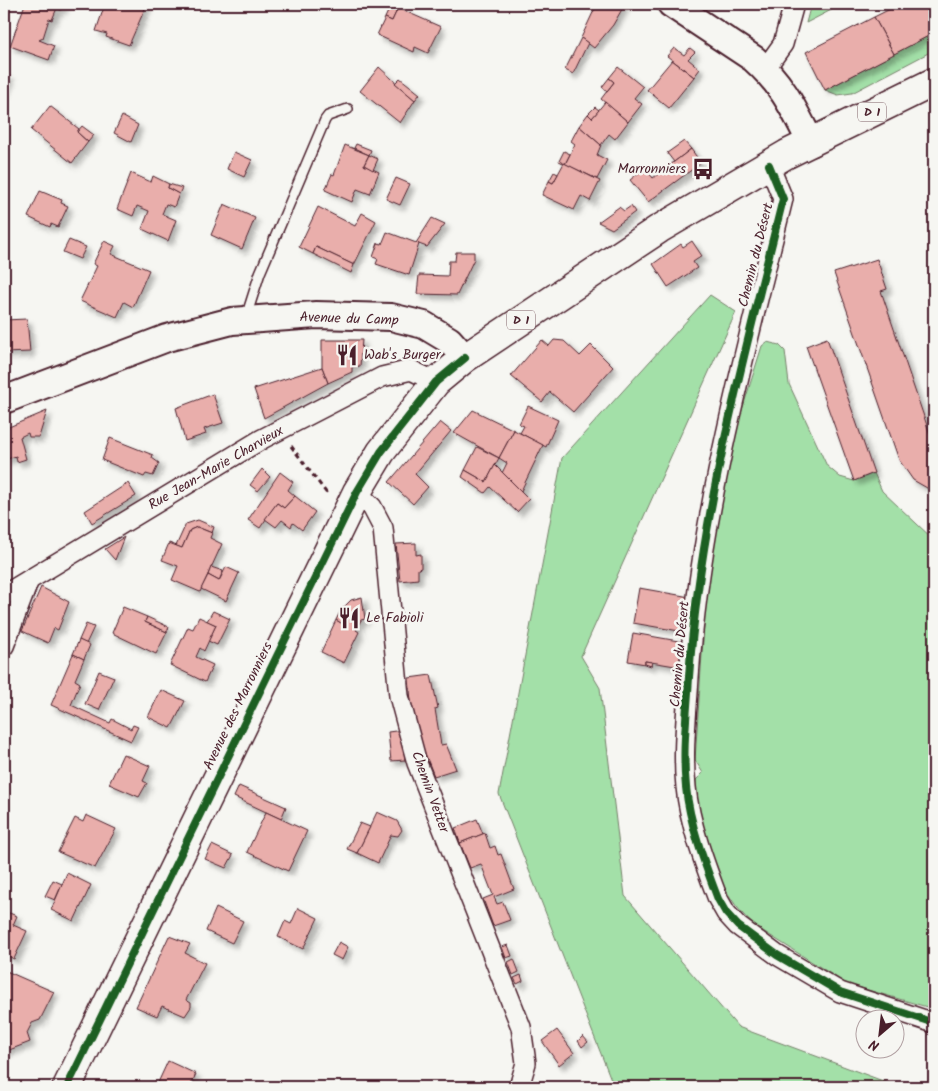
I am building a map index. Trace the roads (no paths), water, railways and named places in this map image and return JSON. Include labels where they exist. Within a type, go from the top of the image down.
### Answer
[{"type":"main road","points":[[671,4],[746,54],[783,88],[789,154]]},
{"type":"main road","name":"D 1","points":[[465,358],[659,229],[789,154],[934,82]]},
{"type":"main road","name":"Avenue du Camp","points":[[4,400],[167,338],[232,321],[316,315],[391,317],[424,325],[448,340],[465,358]]},
{"type":"main road","name":"Avenue des Marronniers","points":[[67,1087],[358,492],[381,452],[436,382],[465,358]]},
{"type":"street","points":[[765,70],[784,44],[794,4]]},
{"type":"street","name":"Chemin du Désert","points":[[789,154],[783,199],[728,419],[707,533],[691,646],[685,761],[688,805],[718,899],[726,913],[738,926],[777,955],[840,992],[934,1023]]},
{"type":"street","name":"Rue Jean-Marie Charvieux","points":[[4,595],[262,439],[382,377],[411,370],[436,382]]},
{"type":"street","name":"Chemin Vetter","points":[[358,492],[372,506],[383,528],[400,696],[417,763],[521,1027],[526,1063],[519,1087]]},
{"type":"street","points":[[4,646],[29,580]]},
{"type":"lane","points":[[245,320],[260,273],[325,120],[328,116],[348,109]]},
{"type":"place","name":"Marronniers","points":[[703,169]]},
{"type":"place","name":"Wab's Burger","points":[[347,355]]},
{"type":"place","name":"Le Fabioli","points":[[349,618]]}]
